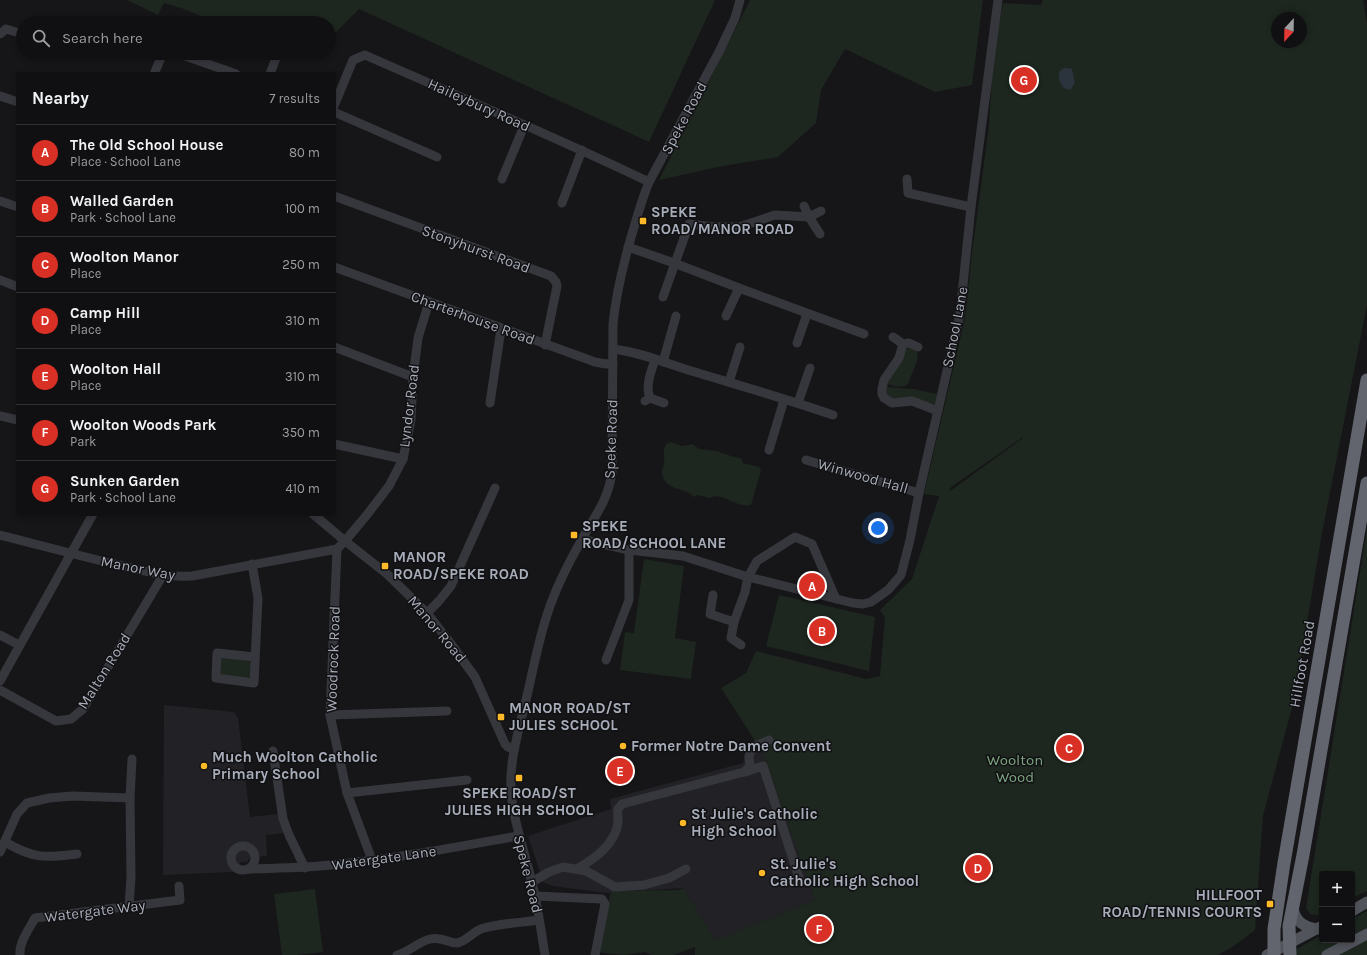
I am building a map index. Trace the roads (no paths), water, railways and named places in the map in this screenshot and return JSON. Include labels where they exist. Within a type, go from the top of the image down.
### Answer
[{"type":"highway","name":"Hillfoot Road","points":[[1272,954],[1274,929],[1284,863],[1367,380]]},
{"type":"highway","points":[[1290,949],[1289,926],[1367,483]]},
{"type":"main road","points":[[1355,909],[1367,902]]},
{"type":"main road","points":[[1292,909],[1296,919],[1300,923],[1308,927],[1319,928]]},
{"type":"main road","points":[[1272,954],[1290,949],[1319,928]]},
{"type":"main road","points":[[1327,955],[1367,934]]},
{"type":"street","name":"Speke Road","points":[[545,955],[535,896],[518,836],[512,800],[511,781],[514,749],[540,637],[548,612],[563,575],[581,539],[603,503],[610,484],[612,473],[612,349],[615,303],[618,281],[628,247],[649,182],[719,52],[735,18],[740,0]]},
{"type":"street","name":"School Lane","points":[[581,539],[629,550],[683,556],[748,577],[858,604],[871,602],[888,590],[901,575],[960,314],[971,207],[998,0]]},
{"type":"street","points":[[0,34],[6,29],[16,32]]},
{"type":"street","name":"Haileybury Road","points":[[336,101],[353,60],[365,55],[524,126],[582,150],[649,182]]},
{"type":"street","points":[[155,72],[160,60]]},
{"type":"street","points":[[197,60],[230,72]]},
{"type":"street","points":[[271,72],[275,60]]},
{"type":"street","points":[[0,96],[16,101]]},
{"type":"street","points":[[336,113],[437,157]]},
{"type":"street","points":[[502,179],[524,126]]},
{"type":"street","points":[[562,203],[582,150]]},
{"type":"street","points":[[907,179],[908,192],[971,207]]},
{"type":"street","name":"Stonyhurst Road","points":[[336,197],[551,276],[556,282],[557,286],[545,345]]},
{"type":"street","points":[[0,201],[16,206]]},
{"type":"street","points":[[804,206],[820,234]]},
{"type":"street","points":[[663,297],[689,224],[715,227],[739,227],[775,214],[809,217],[821,212]]},
{"type":"street","points":[[628,247],[864,334]]},
{"type":"street","name":"Charterhouse Road","points":[[336,268],[545,345],[595,362],[606,364],[613,363]]},
{"type":"street","points":[[0,280],[16,286]]},
{"type":"street","points":[[726,316],[739,288]]},
{"type":"street","name":"Lyndor Road","points":[[345,541],[389,486],[403,459],[411,420],[413,377],[418,338],[429,302]]},
{"type":"street","points":[[797,343],[807,314]]},
{"type":"street","points":[[664,403],[648,400],[649,382],[659,361],[676,316]]},
{"type":"street","points":[[490,403],[501,329]]},
{"type":"street","points":[[894,337],[903,344],[910,343],[918,347]]},
{"type":"street","points":[[903,344],[899,358],[884,380],[882,390],[884,398],[892,403],[912,401],[938,411]]},
{"type":"street","points":[[729,382],[740,347]]},
{"type":"street","points":[[336,349],[413,377]]},
{"type":"street","points":[[612,349],[626,351],[833,415]]},
{"type":"street","points":[[798,403],[810,368]]},
{"type":"street","points":[[769,450],[784,400]]},
{"type":"street","points":[[0,416],[16,420]]},
{"type":"street","points":[[336,444],[403,459]]},
{"type":"street","name":"Winwood Hall","points":[[806,460],[919,492]]},
{"type":"street","points":[[427,613],[451,586],[495,488]]},
{"type":"street","points":[[0,681],[92,516]]},
{"type":"street","name":"Manor Road","points":[[315,516],[388,574],[427,613],[452,644],[475,677],[505,744],[514,749]]},
{"type":"street","name":"Manor Way","points":[[0,535],[163,575],[178,577],[192,576],[337,548]]},
{"type":"street","points":[[741,646],[731,638],[734,622],[745,592],[748,577],[757,561],[794,536],[812,544],[836,599]]},
{"type":"street","points":[[337,548],[345,541]]},
{"type":"street","name":"Woodrock Road","points":[[337,548],[330,714],[347,793],[372,860]]},
{"type":"street","points":[[606,660],[629,600],[629,550]]},
{"type":"street","points":[[252,564],[258,598],[254,683],[216,678],[217,653],[255,657]]},
{"type":"street","name":"Malton Road","points":[[0,690],[56,721],[71,719],[83,709],[163,575]]},
{"type":"street","points":[[713,595],[710,614],[734,622]]},
{"type":"street","points":[[0,635],[19,645]]},
{"type":"street","points":[[330,714],[447,711]]},
{"type":"street","points":[[744,772],[750,766],[749,756],[753,747],[769,740]]},
{"type":"street","points":[[273,751],[283,819],[305,868]]},
{"type":"street","points":[[129,906],[131,877],[130,798],[132,759]]},
{"type":"street","points":[[577,869],[600,854],[610,842],[618,823],[618,809],[622,804],[763,766],[800,881]]},
{"type":"street","points":[[347,793],[467,780]]},
{"type":"street","points":[[0,852],[17,814],[27,803],[49,798],[73,796],[130,798]]},
{"type":"street","name":"Watergate Lane","points":[[249,869],[305,868],[372,860],[420,854],[518,836]]},
{"type":"street","points":[[5,842],[27,854],[40,856],[77,854]]},
{"type":"street","points":[[532,882],[549,872],[563,867],[586,871],[615,887],[644,885],[658,882],[686,869]]},
{"type":"street","name":"Watergate Way","points":[[20,955],[20,949],[35,918],[180,900],[179,886]]},
{"type":"street","points":[[535,896],[602,899],[606,904],[595,955]]},
{"type":"street","points":[[397,955],[408,951],[432,938],[459,942],[473,933],[485,928],[539,920]]},
{"type":"place","name":"Sunken Garden","points":[[1024,80]]},
{"type":"place","name":"SPEKE ROAD/MANOR ROAD","points":[[643,221]]},
{"type":"place","name":"SPEKE ROAD/SCHOOL LANE","points":[[574,535]]},
{"type":"place","name":"MANOR ROAD/SPEKE ROAD","points":[[385,566]]},
{"type":"place","name":"The Old School House","points":[[812,586]]},
{"type":"place","name":"Walled Garden","points":[[822,631]]},
{"type":"place","name":"MANOR ROAD/ST JULIES SCHOOL","points":[[501,717]]},
{"type":"place","name":"Former Notre Dame Convent","points":[[623,746]]},
{"type":"place","name":"Woolton Manor","points":[[1069,748]]},
{"type":"place","name":"Much Woolton Catholic Primary School","points":[[204,766]]},
{"type":"place","name":"Woolton Hall","points":[[620,771]]},
{"type":"place","name":"SPEKE ROAD/ST JULIES HIGH SCHOOL","points":[[519,778]]},
{"type":"place","name":"St Julie's Catholic High School","points":[[683,823]]},
{"type":"place","name":"Camp Hill","points":[[978,868]]},
{"type":"place","name":"St. Julie's Catholic High School","points":[[762,873]]},
{"type":"place","name":"HILLFOOT ROAD/TENNIS COURTS","points":[[1270,904]]},
{"type":"place","name":"Woolton Woods Park","points":[[819,929]]},
{"type":"park label","name":"Woolton Wood","points":[[1015,768]]}]
